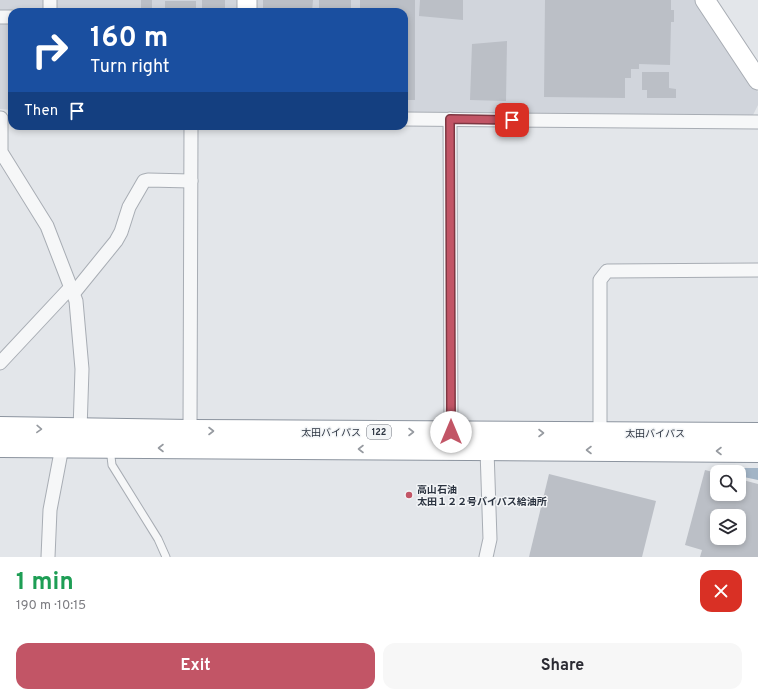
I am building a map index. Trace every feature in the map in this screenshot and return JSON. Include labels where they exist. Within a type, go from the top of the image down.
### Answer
[{"type":"highway","name":"太田バイパス","points":[[0,428],[190,431],[758,434]]},
{"type":"highway","name":"太田バイパス","points":[[0,446],[110,448],[758,451]]},
{"type":"street","points":[[705,0],[758,80]]},
{"type":"street","points":[[4,118],[1,152],[47,226],[76,301],[82,368],[80,430]]},
{"type":"street","points":[[408,119],[758,122]]},
{"type":"street","points":[[450,119],[451,432]]},
{"type":"street","points":[[190,431],[191,130]]},
{"type":"street","points":[[0,363],[72,291],[116,241],[121,232],[129,207],[144,182],[148,180],[191,181]]},
{"type":"street","points":[[600,433],[600,280],[607,271],[758,270]]},
{"type":"street","points":[[48,557],[50,510],[62,447]]},
{"type":"street","points":[[486,557],[490,539],[487,450]]},
{"type":"lane","points":[[110,448],[112,465],[158,539],[166,557]]},
{"type":"shaded area","points":[[0,0],[697,0],[758,92],[758,105],[753,115],[408,112],[408,8],[8,8],[8,110],[0,109]]},
{"type":"water","points":[[746,468],[758,468],[758,480],[746,477]]},
{"type":"building","points":[[141,0],[152,0],[152,8],[141,8]]},
{"type":"building","points":[[202,0],[225,0],[225,8],[202,8]]},
{"type":"building","points":[[263,0],[313,0],[312,8],[263,8]]},
{"type":"building","points":[[319,0],[351,0],[351,8],[319,8]]},
{"type":"building","points":[[360,0],[415,0],[415,100],[408,100],[408,8],[360,8]]},
{"type":"building","points":[[420,0],[463,0],[463,20],[419,16]]},
{"type":"building","points":[[545,0],[671,0],[671,10],[674,10],[674,22],[671,22],[670,65],[639,64],[639,69],[631,69],[631,78],[625,78],[625,98],[544,97]]},
{"type":"building","points":[[165,1],[196,1],[196,8],[165,8]]},
{"type":"building","points":[[507,41],[506,101],[470,100],[472,44]]},
{"type":"building","points":[[642,72],[669,72],[669,88],[676,89],[676,98],[647,98],[647,90],[642,90]]},
{"type":"building","points":[[705,470],[710,471],[710,501],[746,501],[746,481],[758,484],[758,557],[700,557],[702,550],[685,545]]},
{"type":"building","points":[[549,474],[656,501],[642,557],[529,557]]},
{"type":"place","name":"高山石油 太田１２２号バイパス給油所","points":[[409,495]]},
{"type":"route","points":[[451,432],[450,119],[512,120]]}]
